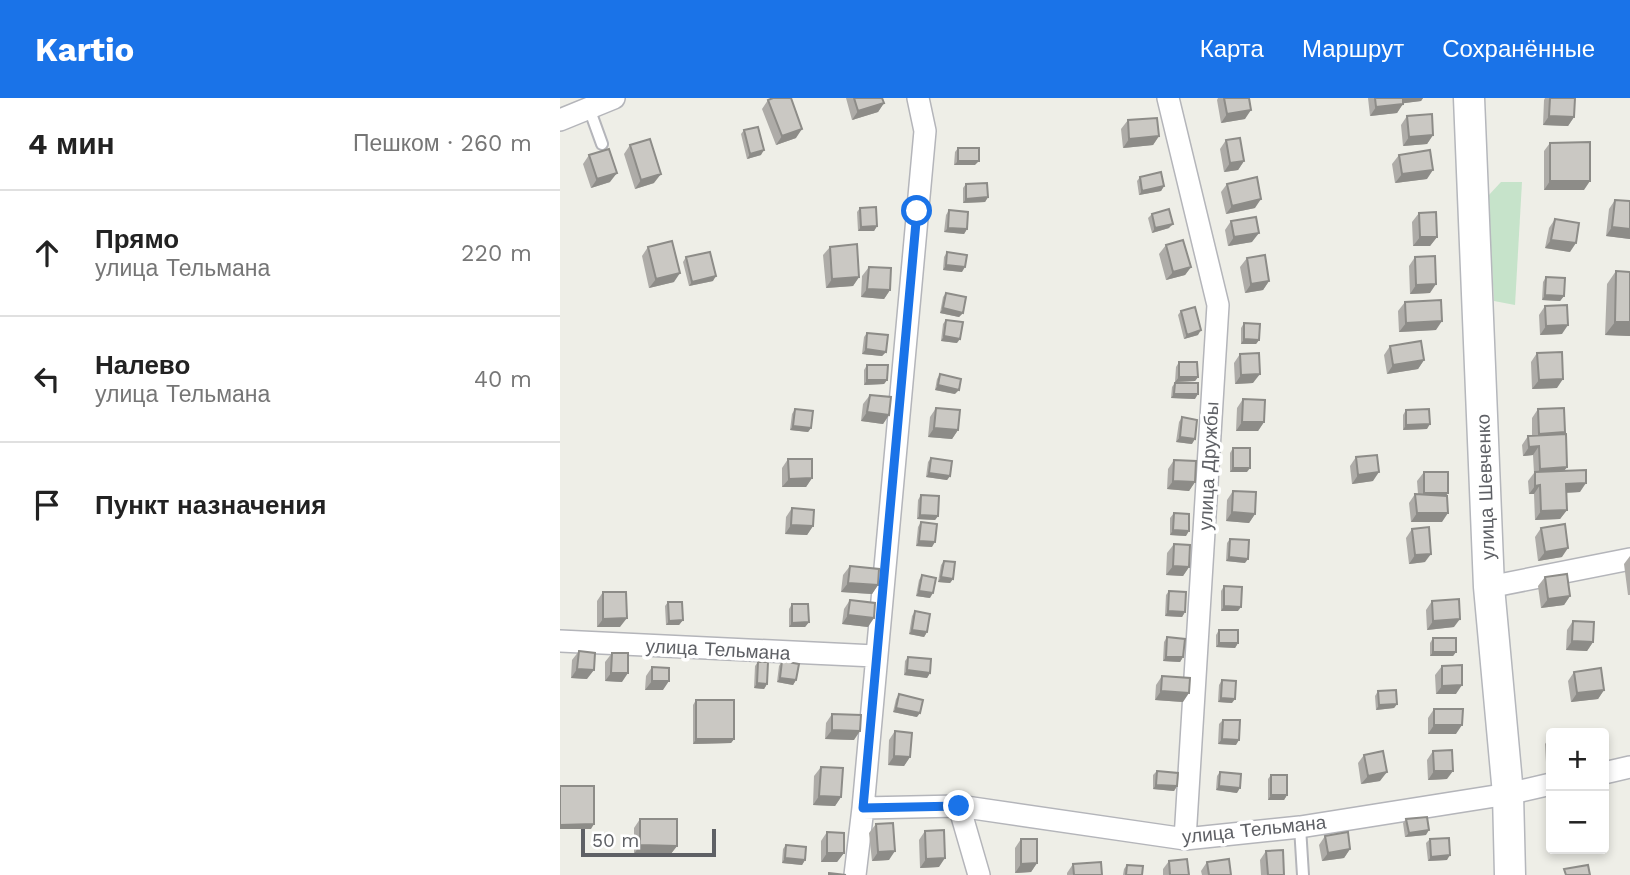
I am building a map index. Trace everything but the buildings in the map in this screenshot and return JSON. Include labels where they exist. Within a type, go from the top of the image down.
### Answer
[{"type":"main road","name":"улица Шевченко","points":[[1469,98],[1489,587],[1507,793],[1510,875]]},
{"type":"street","points":[[560,120],[614,98]]},
{"type":"street","points":[[855,875],[925,131],[918,98]]},
{"type":"street","name":"улица Дружбы","points":[[1168,98],[1218,305],[1185,839]]},
{"type":"street","points":[[1489,587],[1630,559]]},
{"type":"street","name":"улица Тельмана","points":[[560,641],[875,656]]},
{"type":"street","points":[[1609,772],[1630,767]]},
{"type":"street","name":"улица Тельмана","points":[[863,808],[959,806],[1185,839],[1300,827],[1546,785]]},
{"type":"street","points":[[959,806],[979,875]]},
{"type":"lane","points":[[589,108],[602,144]]},
{"type":"lane","points":[[1300,827],[1303,875]]},
{"type":"green space","points":[[1501,182],[1522,182],[1515,305],[1494,301],[1488,196]]},
{"type":"route","points":[[917,211],[863,808],[959,806]]}]
